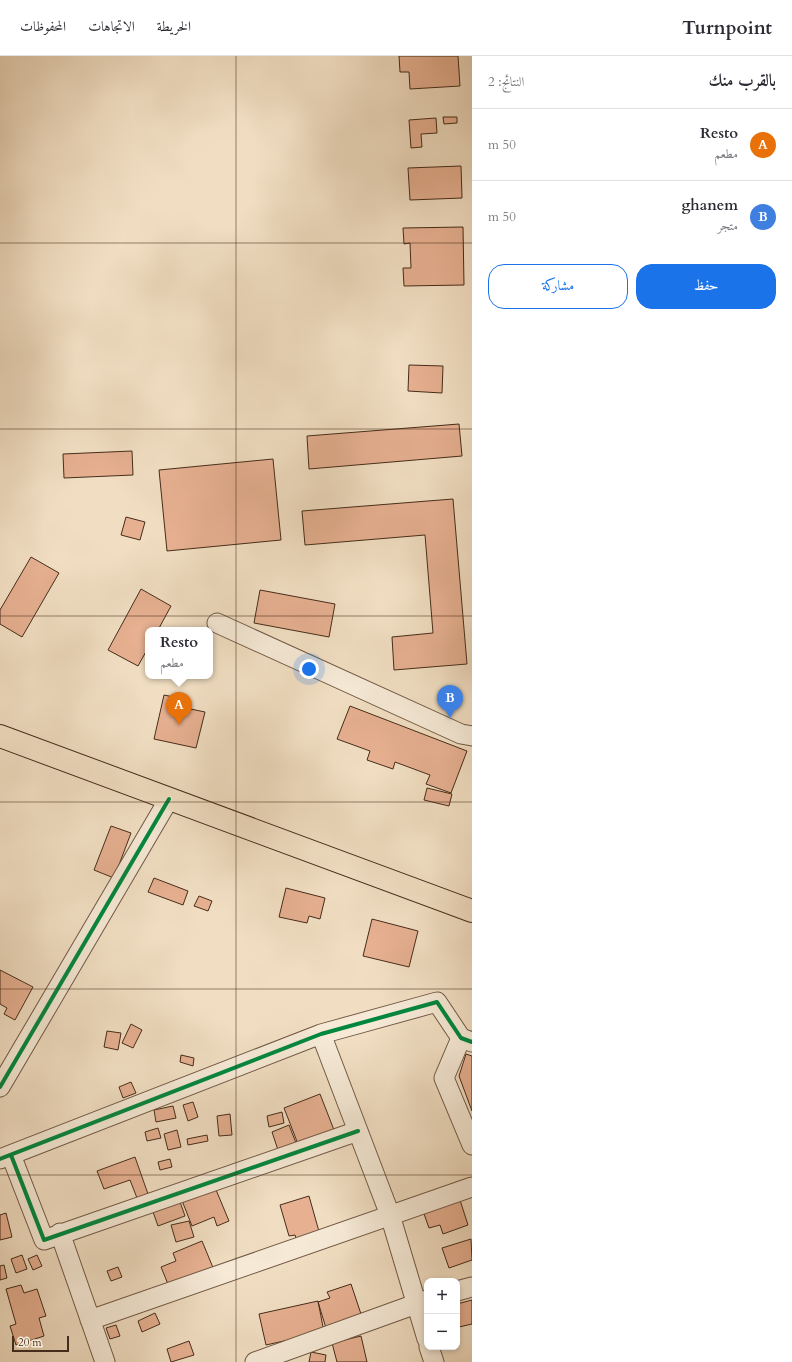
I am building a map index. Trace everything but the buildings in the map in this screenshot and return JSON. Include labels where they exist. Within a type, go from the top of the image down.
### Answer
[{"type":"main road","points":[[0,736],[472,911]]},
{"type":"street","points":[[217,623],[461,734],[472,736]]},
{"type":"street","points":[[0,1087],[169,799]]},
{"type":"street","points":[[358,1131],[60,1233],[44,1240],[5,1157],[321,1034],[437,1002],[466,1040],[444,1078],[472,1145]]},
{"type":"street","points":[[321,1034],[390,1215],[421,1302],[424,1320]]},
{"type":"street","points":[[90,1320],[472,1187]]},
{"type":"street","points":[[60,1233],[105,1362]]},
{"type":"street","points":[[460,1290],[472,1287]]},
{"type":"street","points":[[255,1362],[421,1302]]},
{"type":"street","points":[[431,1350],[434,1362]]},
{"type":"cycle path","points":[[0,1087],[169,799]]},
{"type":"cycle path","points":[[0,1159],[321,1034],[437,1002],[461,1038],[472,1042]]},
{"type":"cycle path","points":[[11,1155],[44,1240],[358,1131]]},
{"type":"place","name":"ghanem","points":[[450,718]]},
{"type":"place","name":"Resto","points":[[179,725]]}]
